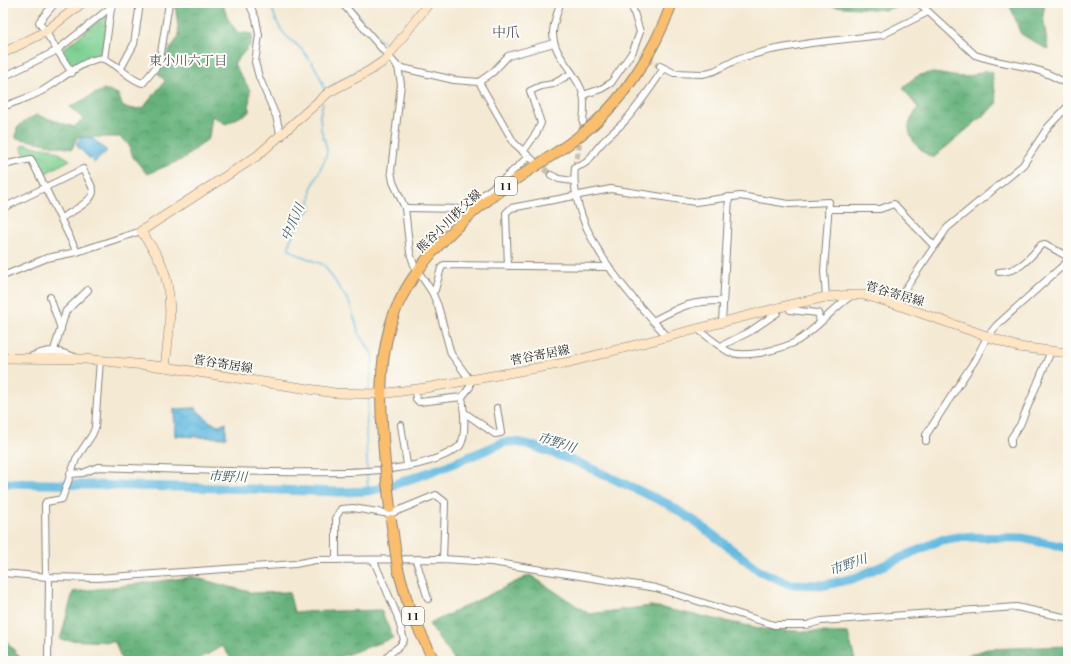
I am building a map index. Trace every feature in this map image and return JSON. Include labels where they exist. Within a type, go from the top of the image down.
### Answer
[{"type":"main road","points":[[3,53],[45,32],[82,3]]},
{"type":"main road","points":[[165,367],[170,316],[169,283],[161,262],[141,231],[257,156],[281,137],[329,92],[370,71],[389,56],[429,3]]},
{"type":"main road","name":"熊谷小川秩父線","points":[[432,661],[410,611],[398,569],[391,514],[385,464],[380,394],[383,364],[390,326],[400,300],[418,271],[440,244],[498,191],[578,137],[606,111],[631,82],[646,58],[664,25],[672,3]]},
{"type":"main road","name":"菅谷寄居線","points":[[3,358],[100,360],[165,367],[335,393],[380,394],[415,390],[570,362],[788,305],[826,297],[852,295],[864,295],[895,304],[1018,347],[1068,353]]},
{"type":"street","points":[[55,3],[39,22],[56,51],[72,73]]},
{"type":"street","points":[[3,77],[56,51],[111,9],[116,3]]},
{"type":"street","points":[[121,68],[134,44],[140,3]]},
{"type":"street","points":[[3,107],[40,92],[93,60],[104,59],[121,68],[141,83],[147,80],[160,59],[169,3]]},
{"type":"street","points":[[249,3],[256,19],[258,35],[256,62],[259,77],[276,116],[281,137]]},
{"type":"street","points":[[342,3],[398,67],[400,84],[391,171],[393,182],[405,208],[410,253],[418,271],[432,292],[438,306],[451,354],[470,380],[470,387],[462,397],[419,402],[416,399],[415,390]]},
{"type":"street","points":[[560,3],[554,28],[554,43],[558,53],[572,73],[584,95],[583,122]]},
{"type":"street","points":[[584,95],[601,90],[611,83],[633,50],[640,32],[631,3]]},
{"type":"street","points":[[919,3],[975,55],[986,59],[1040,69],[1068,85]]},
{"type":"street","points":[[104,59],[111,9]]},
{"type":"street","points":[[668,336],[636,303],[609,267],[590,233],[575,196],[573,181],[575,167],[582,166],[589,162],[601,144],[624,122],[644,98],[662,67],[674,73],[702,74],[714,71],[735,60],[771,50],[811,43],[882,35],[928,12]]},
{"type":"street","points":[[398,67],[454,80],[479,82],[493,72],[508,56],[554,43]]},
{"type":"street","points":[[633,50],[640,54]]},
{"type":"street","points":[[523,152],[537,132],[541,123],[530,92],[541,86],[553,84],[572,73]]},
{"type":"street","points":[[405,208],[465,209],[530,158],[523,152],[507,131],[479,82]]},
{"type":"street","points":[[895,304],[947,228],[1023,164],[1048,127],[1068,106]]},
{"type":"street","points":[[3,165],[31,158],[77,252]]},
{"type":"street","points":[[3,208],[83,169],[93,191],[92,195],[79,208],[61,218]]},
{"type":"street","points":[[551,175],[559,179],[573,181]]},
{"type":"street","points":[[508,266],[506,216],[511,208],[611,190],[696,202],[740,196],[789,204],[829,202],[824,271],[826,297]]},
{"type":"street","points":[[722,323],[729,197]]},
{"type":"street","points":[[828,209],[880,209],[894,204],[934,246]]},
{"type":"street","points":[[3,276],[47,258],[77,252],[141,231]]},
{"type":"street","points":[[999,272],[1012,271],[1019,268],[1041,246],[1045,244],[1068,257]]},
{"type":"street","points":[[926,441],[926,435],[975,360],[987,337],[997,325],[1068,261]]},
{"type":"street","points":[[432,292],[435,290],[441,268],[444,265],[609,267]]},
{"type":"street","points":[[54,350],[66,311],[88,290]]},
{"type":"street","points":[[697,329],[729,352],[737,354],[753,354],[771,350],[796,341],[820,322],[834,308],[852,295]]},
{"type":"street","points":[[50,297],[60,329]]},
{"type":"street","points":[[653,321],[684,305],[699,301],[723,301]]},
{"type":"street","points":[[788,305],[790,310],[818,313],[820,322]]},
{"type":"street","points":[[721,346],[749,332],[777,313],[776,308]]},
{"type":"street","points":[[26,359],[45,350],[54,350],[82,359]]},
{"type":"street","points":[[1011,444],[1011,438],[1020,425],[1051,350]]},
{"type":"street","points":[[48,661],[44,504],[46,502],[62,499],[76,459],[95,428],[100,360]]},
{"type":"street","points":[[70,476],[98,467],[247,472],[363,472],[429,461],[460,446],[464,437],[463,421],[465,413],[462,397]]},
{"type":"street","points":[[465,413],[495,434],[501,433],[496,408]]},
{"type":"street","points":[[401,425],[407,465]]},
{"type":"street","points":[[336,560],[336,517],[341,509],[353,508],[391,514],[436,495],[445,502],[446,509],[443,559]]},
{"type":"street","points":[[3,572],[47,577],[97,578],[296,564],[315,560],[374,561],[443,559],[491,562],[656,588],[774,625],[807,625],[821,621],[1016,607],[1068,618]]},
{"type":"street","points":[[416,560],[428,599]]},
{"type":"street","points":[[374,561],[397,615],[404,640],[401,646],[390,653],[386,661]]},
{"type":"green space","points":[[175,3],[222,3],[228,19],[237,32],[252,34],[251,44],[234,64],[250,90],[249,112],[226,124],[212,116],[209,138],[183,159],[147,174],[133,157],[129,145],[120,137],[77,137],[72,149],[16,138],[17,128],[26,120],[37,115],[74,127],[83,119],[70,107],[104,89],[118,94],[123,107],[134,109],[143,108],[165,81],[156,71],[179,36]]},
{"type":"green space","points":[[791,3],[911,3],[885,10]]},
{"type":"green space","points":[[1009,3],[1045,3],[1043,15],[1048,50],[1021,34]]},
{"type":"green space","points":[[106,15],[108,15],[102,55],[73,70],[61,51]]},
{"type":"green space","points":[[985,70],[992,73],[997,104],[933,158],[925,153],[915,143],[910,134],[909,124],[918,108],[903,88],[918,76],[925,74],[932,73],[964,77],[972,76]]},
{"type":"green space","points":[[24,144],[41,148],[51,148],[70,160],[42,175],[33,157],[24,153],[22,147]]},
{"type":"green space","points":[[530,575],[589,614],[651,606],[769,630],[848,633],[855,661],[455,661],[429,624]]},
{"type":"green space","points":[[192,577],[253,593],[289,592],[294,612],[381,610],[393,638],[329,661],[233,661],[222,646],[196,661],[122,661],[115,642],[60,640],[73,592]]},
{"type":"green space","points":[[3,637],[23,661],[3,661]]},
{"type":"green space","points":[[1068,646],[1068,661],[952,661],[987,649]]},
{"type":"water","points":[[91,137],[107,151],[94,163],[77,146],[77,142],[80,138]]},
{"type":"water","points":[[195,408],[209,421],[217,425],[226,423],[226,438],[175,436],[174,409]]},
{"type":"waterway","points":[[271,3],[273,13],[279,26],[283,32],[301,49],[319,75],[322,81],[324,93]]},
{"type":"waterway","name":"中爪川","points":[[349,3],[369,29],[389,47],[386,50]]},
{"type":"waterway","name":"中爪川","points":[[324,90],[361,69],[383,52]]},
{"type":"waterway","name":"中爪川","points":[[323,103],[320,115],[321,129],[327,149],[326,157],[311,189],[310,208],[290,240],[289,249],[299,255],[324,265],[349,302],[359,333],[373,355],[369,391]]},
{"type":"waterway","name":"中爪川","points":[[367,469],[366,430],[369,397]]},
{"type":"waterway","name":"市野川","points":[[3,483],[340,492],[368,491],[390,486],[447,466],[505,442],[516,442],[530,445],[577,462],[668,504],[696,522],[760,571],[789,584],[825,585],[855,578],[941,540],[958,537],[1022,538],[1068,548]]},
{"type":"waterway","name":"中爪川","points":[[367,473],[368,491]]},
{"type":"tunnel","points":[[640,54],[660,66]]},
{"type":"tunnel","points":[[575,167],[583,122]]},
{"type":"tunnel","points":[[537,163],[551,175]]},
{"type":"district","name":"中爪","points":[[506,32]]},
{"type":"district","name":"東小川六丁目","points":[[188,60]]}]
